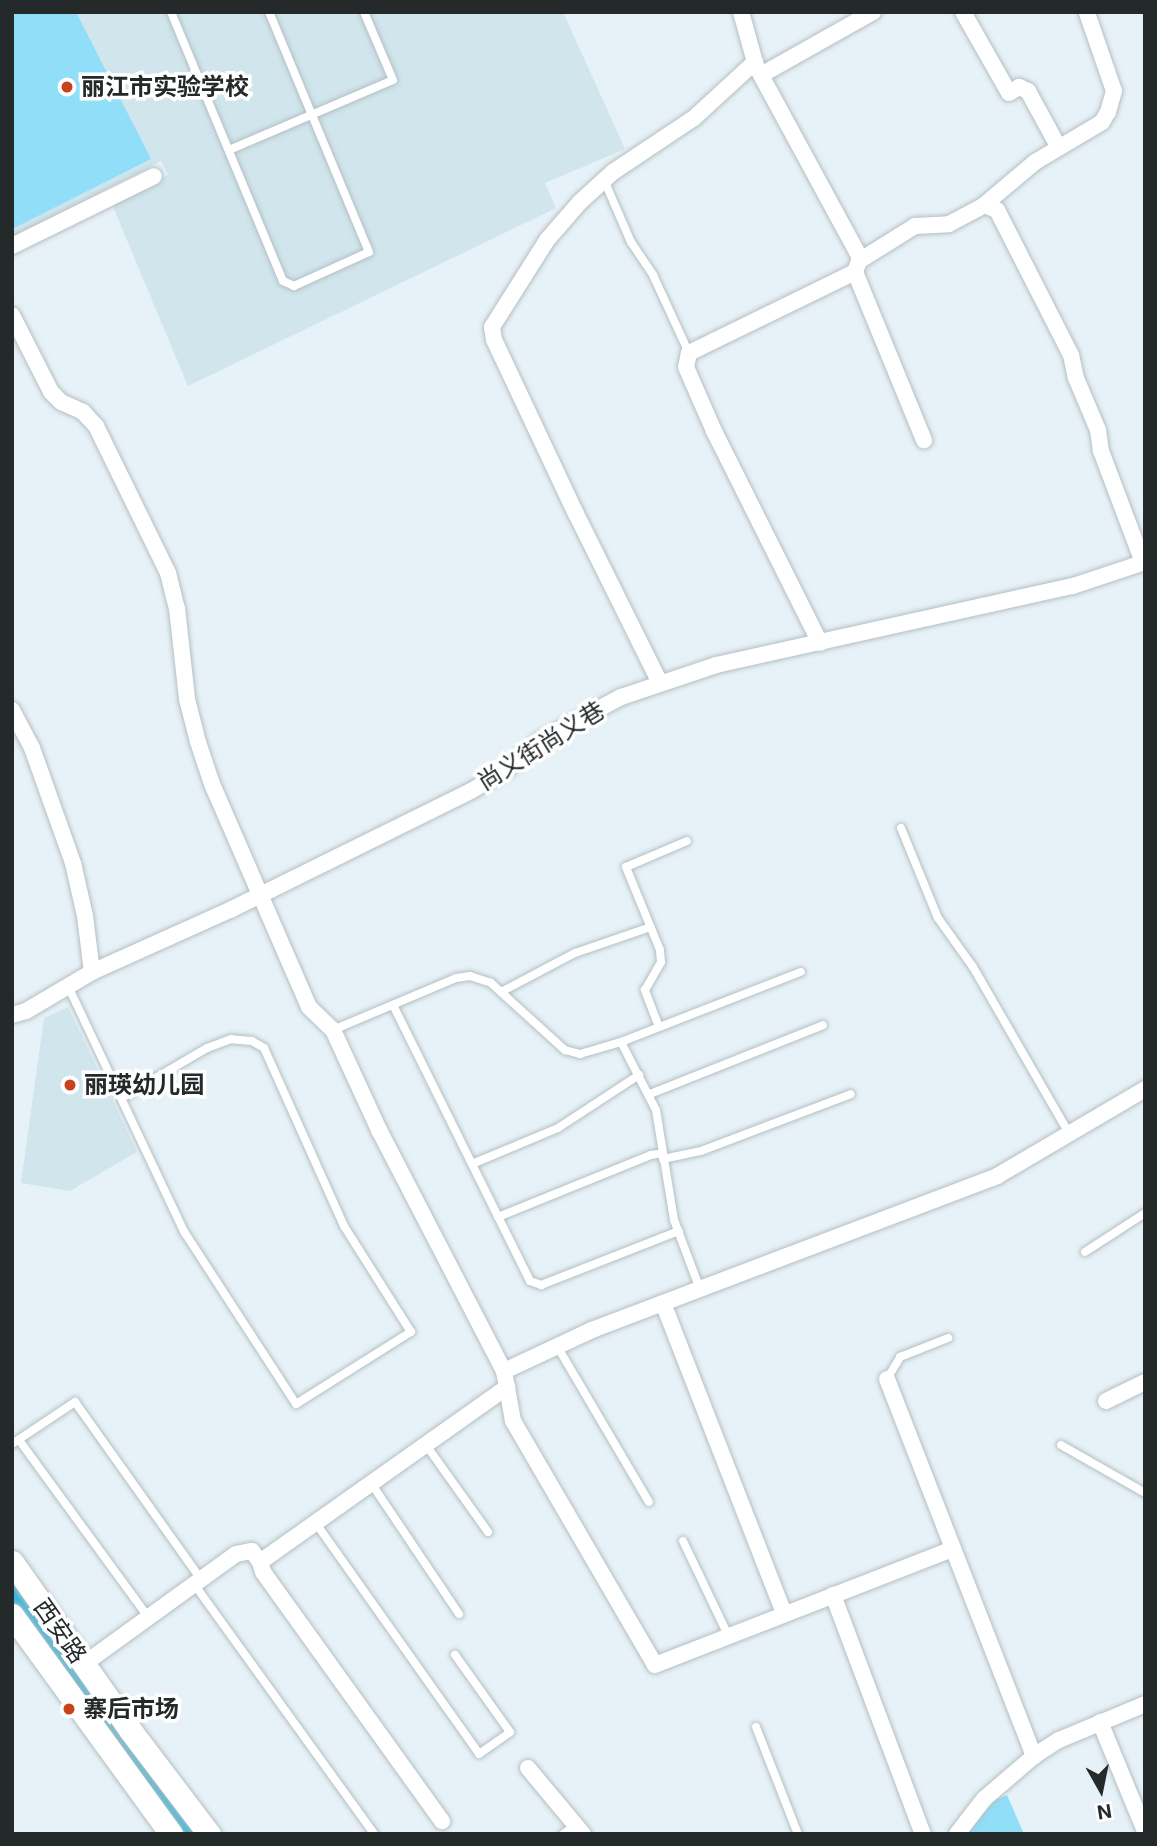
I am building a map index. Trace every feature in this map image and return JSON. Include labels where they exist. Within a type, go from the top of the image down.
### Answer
[{"type":"street","points":[[741,12],[758,68],[859,256],[857,267],[924,440]]},
{"type":"street","points":[[660,683],[576,514],[492,331],[496,318],[547,240],[604,180],[694,118],[758,68],[873,12]]},
{"type":"street","points":[[963,12],[1009,93],[1019,87],[1028,91],[1058,146]]},
{"type":"street","points":[[820,643],[714,431],[686,367],[689,353],[857,267],[909,228],[949,224],[984,205],[1012,179],[1058,146],[1102,122],[1114,91],[1087,13]]},
{"type":"street","points":[[12,246],[154,176]]},
{"type":"street","points":[[984,205],[997,210],[1071,355],[1076,378],[1098,430],[1101,450],[1144,562]]},
{"type":"street","points":[[12,315],[51,392],[61,402],[83,412],[96,426],[168,573],[177,608],[187,699],[198,742],[259,895],[309,1007],[333,1030],[379,1130],[506,1379],[513,1421],[655,1665],[953,1549]]},
{"type":"street","name":"尚义街尚义巷","points":[[12,1015],[26,1011],[92,972],[259,895],[489,781],[541,740],[594,710],[660,683],[716,665],[1073,586],[1144,562]]},
{"type":"street","points":[[12,710],[32,748],[73,863],[85,916],[92,972]]},
{"type":"street","points":[[260,1562],[426,1444],[506,1379],[557,1346],[997,1176],[1145,1090]]},
{"type":"street","points":[[663,1303],[784,1614]]},
{"type":"street","points":[[887,1379],[1034,1756]]},
{"type":"street","points":[[1106,1401],[1145,1382]]},
{"type":"street","points":[[52,1666],[148,1617],[244,1551],[252,1551],[260,1562],[262,1572],[442,1821]]},
{"type":"street","name":"西安路","points":[[12,1562],[76,1655],[209,1834]]},
{"type":"street","points":[[833,1595],[923,1834]]},
{"type":"street","name":"西安路","points":[[12,1615],[52,1666],[171,1834]]},
{"type":"street","points":[[957,1834],[992,1790],[1034,1756],[1059,1740],[1145,1704]]},
{"type":"street","points":[[1100,1722],[1145,1831]]},
{"type":"street","points":[[528,1768],[574,1831]]},
{"type":"lane","points":[[171,12],[284,281],[294,286],[369,252],[269,12]]},
{"type":"lane","points":[[229,150],[393,80],[364,12]]},
{"type":"lane","points":[[604,180],[631,242],[653,275],[689,353]]},
{"type":"lane","points":[[901,828],[938,918],[973,967],[1069,1133]]},
{"type":"lane","points":[[659,1027],[645,990],[661,962],[651,927],[626,867],[687,841]]},
{"type":"lane","points":[[501,992],[575,953],[651,927]]},
{"type":"lane","points":[[333,1030],[456,978],[470,976],[484,979],[565,1050],[580,1054],[621,1042],[801,972]]},
{"type":"lane","points":[[68,986],[123,1097],[185,1233],[296,1404],[411,1332],[344,1226],[274,1071],[258,1044],[238,1039],[207,1048],[123,1097]]},
{"type":"lane","points":[[393,1005],[530,1281],[541,1285],[679,1231]]},
{"type":"lane","points":[[650,1094],[823,1025]]},
{"type":"lane","points":[[621,1042],[656,1110],[679,1231],[701,1289]]},
{"type":"lane","points":[[472,1164],[558,1128],[639,1075]]},
{"type":"lane","points":[[498,1217],[650,1155],[701,1151],[851,1094]]},
{"type":"lane","points":[[1085,1252],[1145,1213]]},
{"type":"lane","points":[[887,1379],[900,1357],[948,1338]]},
{"type":"lane","points":[[557,1346],[649,1502]]},
{"type":"lane","points":[[148,1617],[15,1442],[75,1402],[374,1834]]},
{"type":"lane","points":[[426,1444],[488,1532]]},
{"type":"lane","points":[[1061,1446],[1145,1493]]},
{"type":"lane","points":[[371,1483],[459,1614]]},
{"type":"lane","points":[[315,1522],[478,1755],[510,1732],[455,1655]]},
{"type":"lane","points":[[683,1541],[727,1635]]},
{"type":"lane","points":[[756,1727],[798,1834]]},
{"type":"shaded area","points":[[12,12],[563,12],[625,149],[545,183],[556,208],[188,386],[111,202],[168,175],[161,161],[12,237]]},
{"type":"shaded area","name":"丽江市实验学校","points":[[12,12],[76,12],[151,159],[12,229]]},
{"type":"shaded area","name":"丽瑛幼儿园","points":[[68,1007],[137,1152],[70,1191],[21,1183],[44,1018]]},
{"type":"shaded area","points":[[12,1573],[200,1834],[179,1834],[12,1602]]},
{"type":"shaded area","points":[[1007,1795],[1024,1834],[967,1834],[995,1800]]},
{"type":"place","name":"丽江市实验学校","points":[[67,87]]},
{"type":"place","name":"丽瑛幼儿园","points":[[70,1085]]},
{"type":"place","name":"寨后市场","points":[[69,1709]]}]
